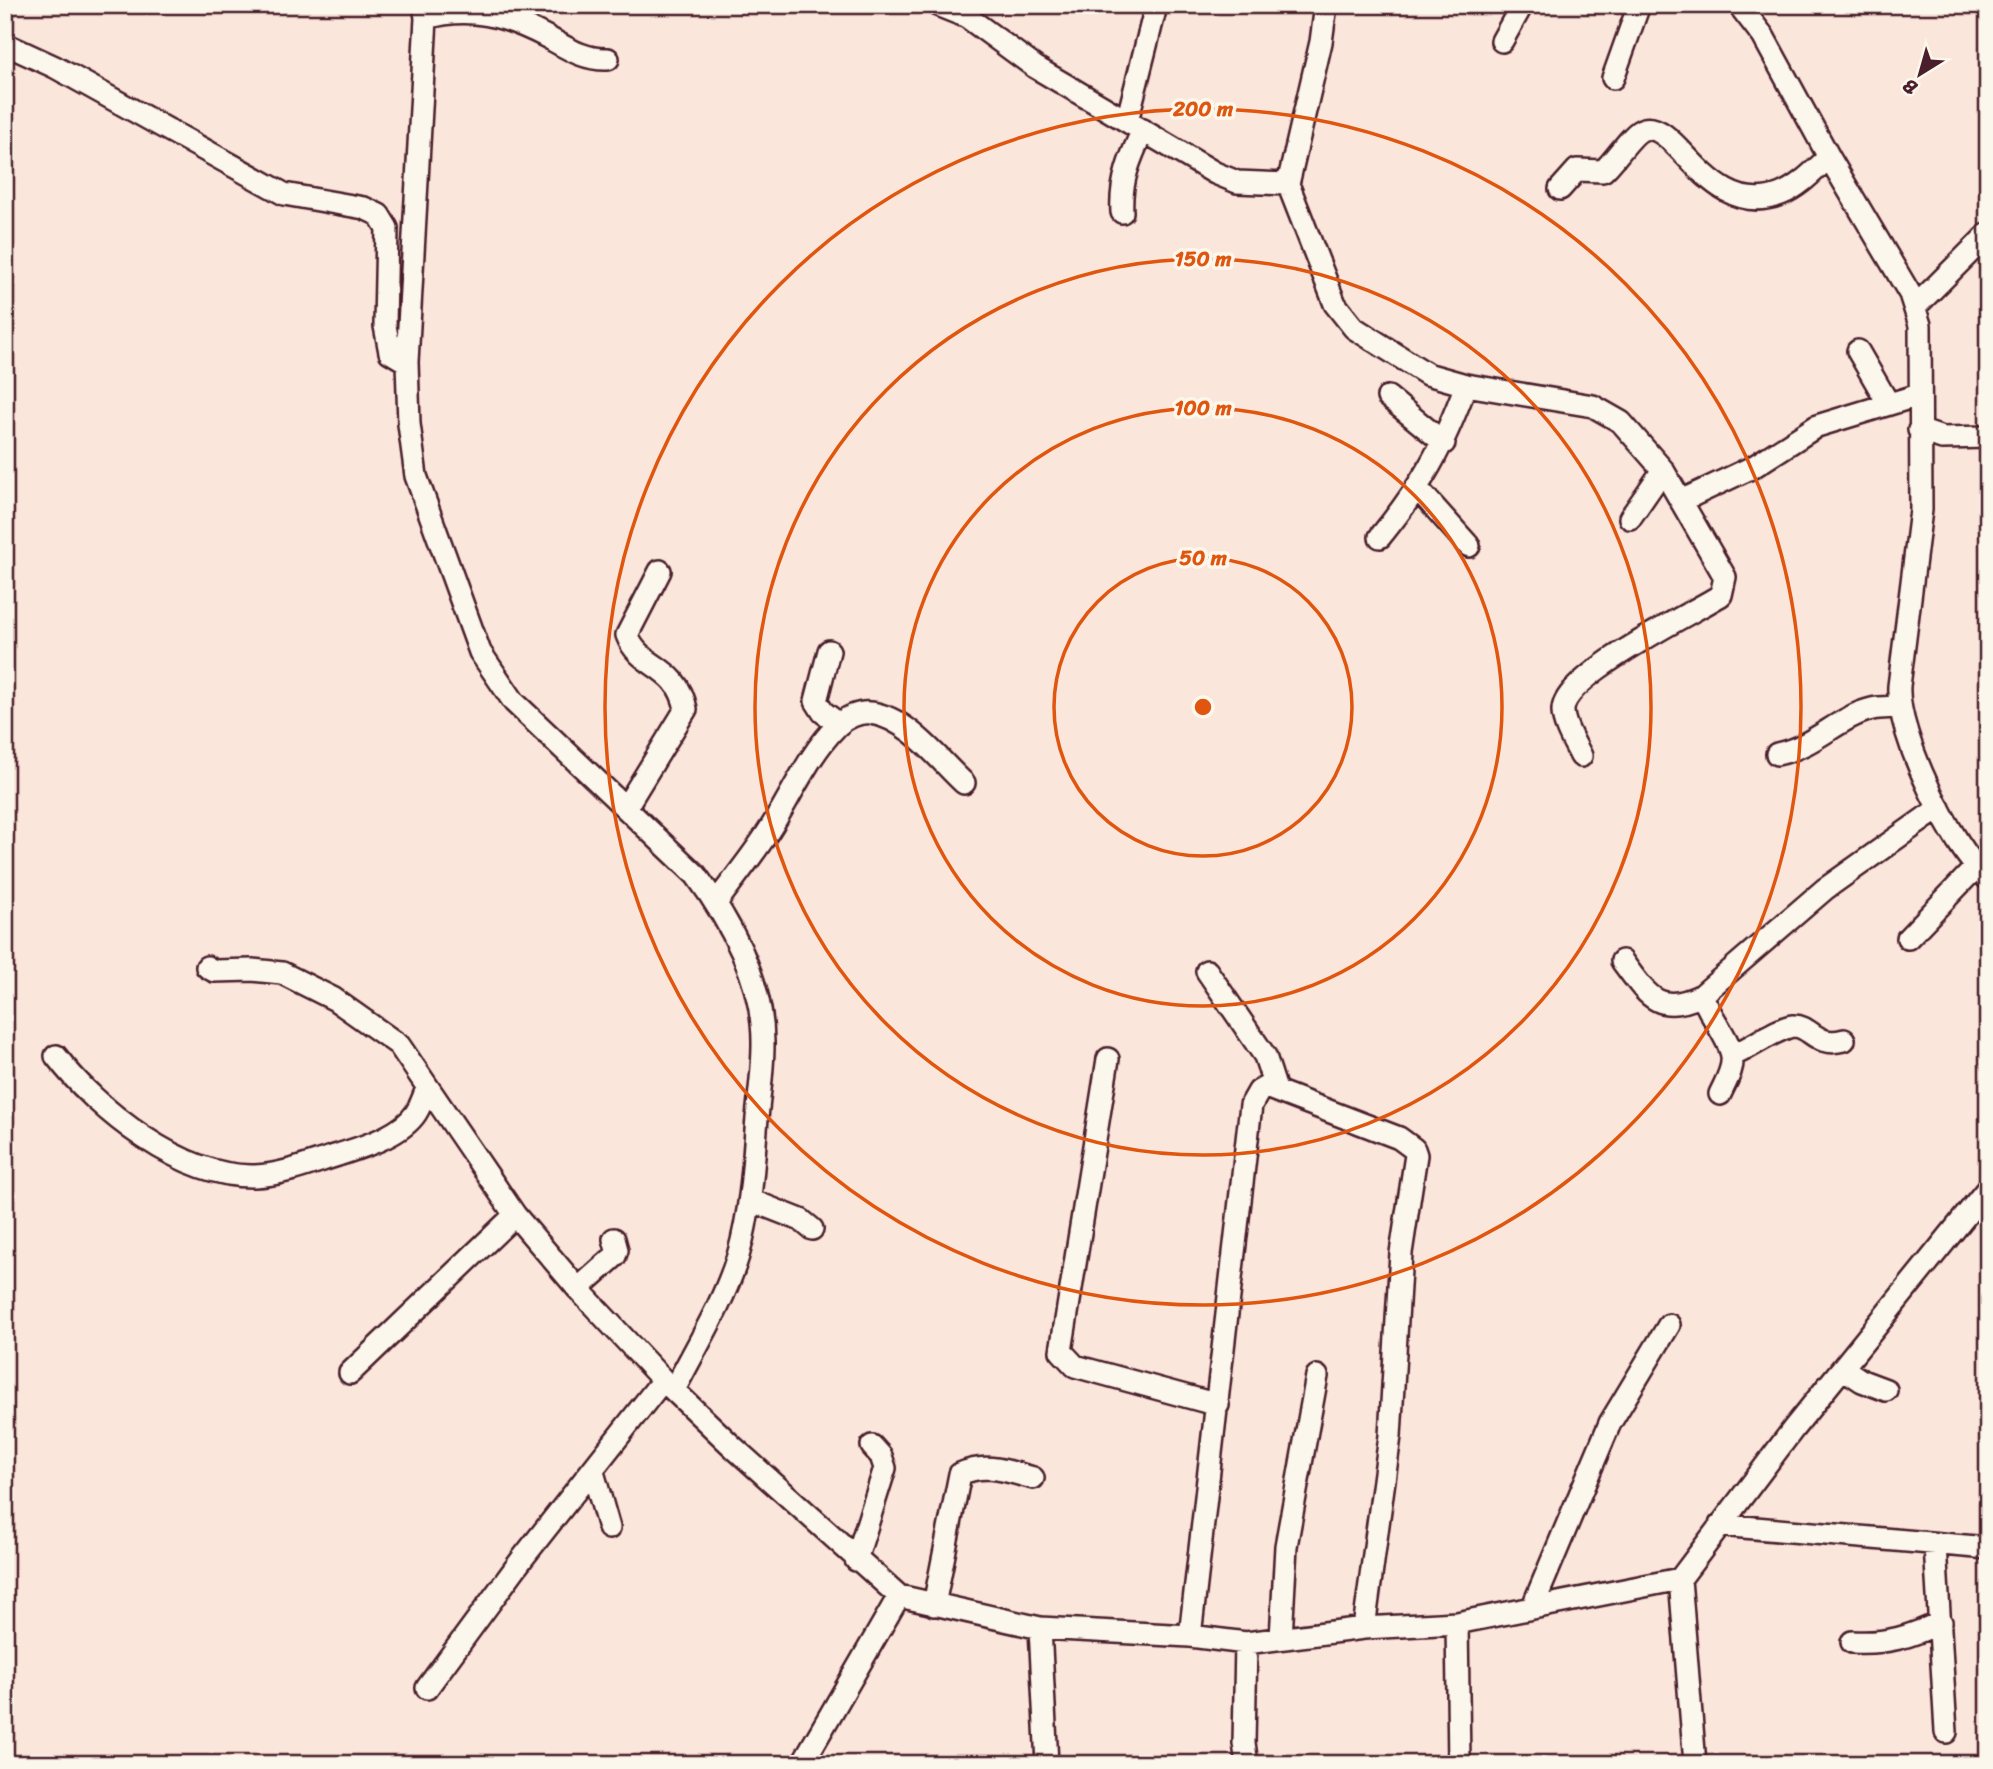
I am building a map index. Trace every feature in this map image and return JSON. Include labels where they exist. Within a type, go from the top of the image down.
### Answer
[{"type":"street","points":[[937,5],[967,17],[1035,67],[1237,182],[1288,184]]},
{"type":"street","points":[[1326,5],[1321,42],[1288,184],[1335,304],[1354,328],[1427,374],[1466,385],[1593,406],[1621,422],[1663,470],[1721,566],[1725,586],[1721,594],[1587,676],[1568,695],[1563,711],[1581,756]]},
{"type":"street","points":[[1502,41],[1522,5]]},
{"type":"street","points":[[1612,78],[1639,5]]},
{"type":"street","points":[[1739,5],[1763,36],[1915,307],[1920,325],[1921,510],[1899,686],[1900,707],[1912,748],[1939,808],[1982,873],[1908,938]]},
{"type":"street","points":[[426,1688],[522,1559],[669,1385],[737,1258],[750,1200],[763,1044],[760,1003],[746,961],[716,903],[696,875],[514,702],[480,652],[416,476],[408,424],[407,362],[425,12],[468,10],[489,13],[544,35],[577,54],[594,59],[608,58]]},
{"type":"street","points":[[1122,212],[1121,191],[1155,10]]},
{"type":"street","points":[[5,44],[55,67],[284,194],[364,208],[379,215],[387,228],[385,326],[390,352],[407,362]]},
{"type":"street","points":[[1560,189],[1577,170],[1603,171],[1617,159],[1636,132],[1647,127],[1663,133],[1707,179],[1744,197],[1762,199],[1783,193],[1829,157]]},
{"type":"street","points":[[1915,307],[1988,234]]},
{"type":"street","points":[[1857,351],[1888,403]]},
{"type":"street","points":[[1380,537],[1418,489],[1444,443],[1466,385]]},
{"type":"street","points":[[1683,500],[1753,467],[1810,430],[1919,395]]},
{"type":"street","points":[[1388,397],[1444,443]]},
{"type":"street","points":[[1919,430],[1942,438],[1988,437]]},
{"type":"street","points":[[1630,518],[1663,470]]},
{"type":"street","points":[[1418,489],[1469,546]]},
{"type":"street","points":[[625,807],[686,709],[683,694],[671,675],[643,657],[627,635],[660,571]]},
{"type":"street","points":[[829,651],[816,701],[823,712],[839,723]]},
{"type":"street","points":[[1777,754],[1801,749],[1845,721],[1871,709],[1900,707]]},
{"type":"street","points":[[716,903],[765,837],[822,744],[839,723],[855,714],[870,712],[892,719],[964,783]]},
{"type":"street","points":[[1622,961],[1656,1000],[1668,1006],[1702,995],[1825,889],[1939,808]]},
{"type":"street","points":[[207,967],[214,971],[252,970],[282,973],[334,999],[399,1045],[515,1214],[578,1289],[669,1385],[856,1560],[899,1596],[1040,1628],[1190,1636],[1246,1643],[1364,1628],[1457,1623],[1680,1579]]},
{"type":"street","points":[[1207,971],[1265,1056],[1276,1090]]},
{"type":"street","points":[[1702,995],[1708,1014],[1733,1055],[1731,1069],[1720,1094]]},
{"type":"street","points":[[1733,1055],[1790,1027],[1803,1028],[1821,1041],[1844,1040]]},
{"type":"street","points":[[57,1056],[70,1074],[107,1108],[152,1142],[174,1155],[217,1170],[255,1176],[293,1169],[389,1135],[415,1115],[427,1088]]},
{"type":"street","points":[[1108,1059],[1061,1351],[1075,1366],[1218,1405]]},
{"type":"street","points":[[1190,1636],[1251,1105],[1259,1091],[1266,1087],[1399,1138],[1414,1149],[1416,1155],[1401,1253],[1390,1436],[1364,1628]]},
{"type":"street","points":[[1695,1764],[1680,1579],[1988,1188]]},
{"type":"street","points":[[750,1200],[801,1220],[812,1229]]},
{"type":"street","points":[[350,1373],[515,1214]]},
{"type":"street","points":[[578,1289],[615,1256],[617,1250],[614,1239]]},
{"type":"street","points":[[1534,1606],[1605,1434],[1669,1325]]},
{"type":"street","points":[[1844,1369],[1862,1381],[1886,1390]]},
{"type":"street","points":[[1281,1638],[1286,1546],[1317,1376]]},
{"type":"street","points":[[856,1560],[872,1519],[885,1468],[881,1456],[872,1446]]},
{"type":"street","points":[[934,1605],[960,1474],[970,1469],[995,1468],[1032,1478]]},
{"type":"street","points":[[593,1472],[609,1528]]},
{"type":"street","points":[[1720,1525],[1988,1548]]},
{"type":"street","points":[[1935,1545],[1945,1732]]},
{"type":"street","points":[[802,1764],[899,1596]]},
{"type":"street","points":[[1852,1642],[1877,1643],[1907,1639],[1941,1622]]},
{"type":"street","points":[[1457,1623],[1459,1764]]},
{"type":"street","points":[[1040,1628],[1047,1764]]},
{"type":"street","points":[[1246,1643],[1244,1743],[1247,1764]]}]
